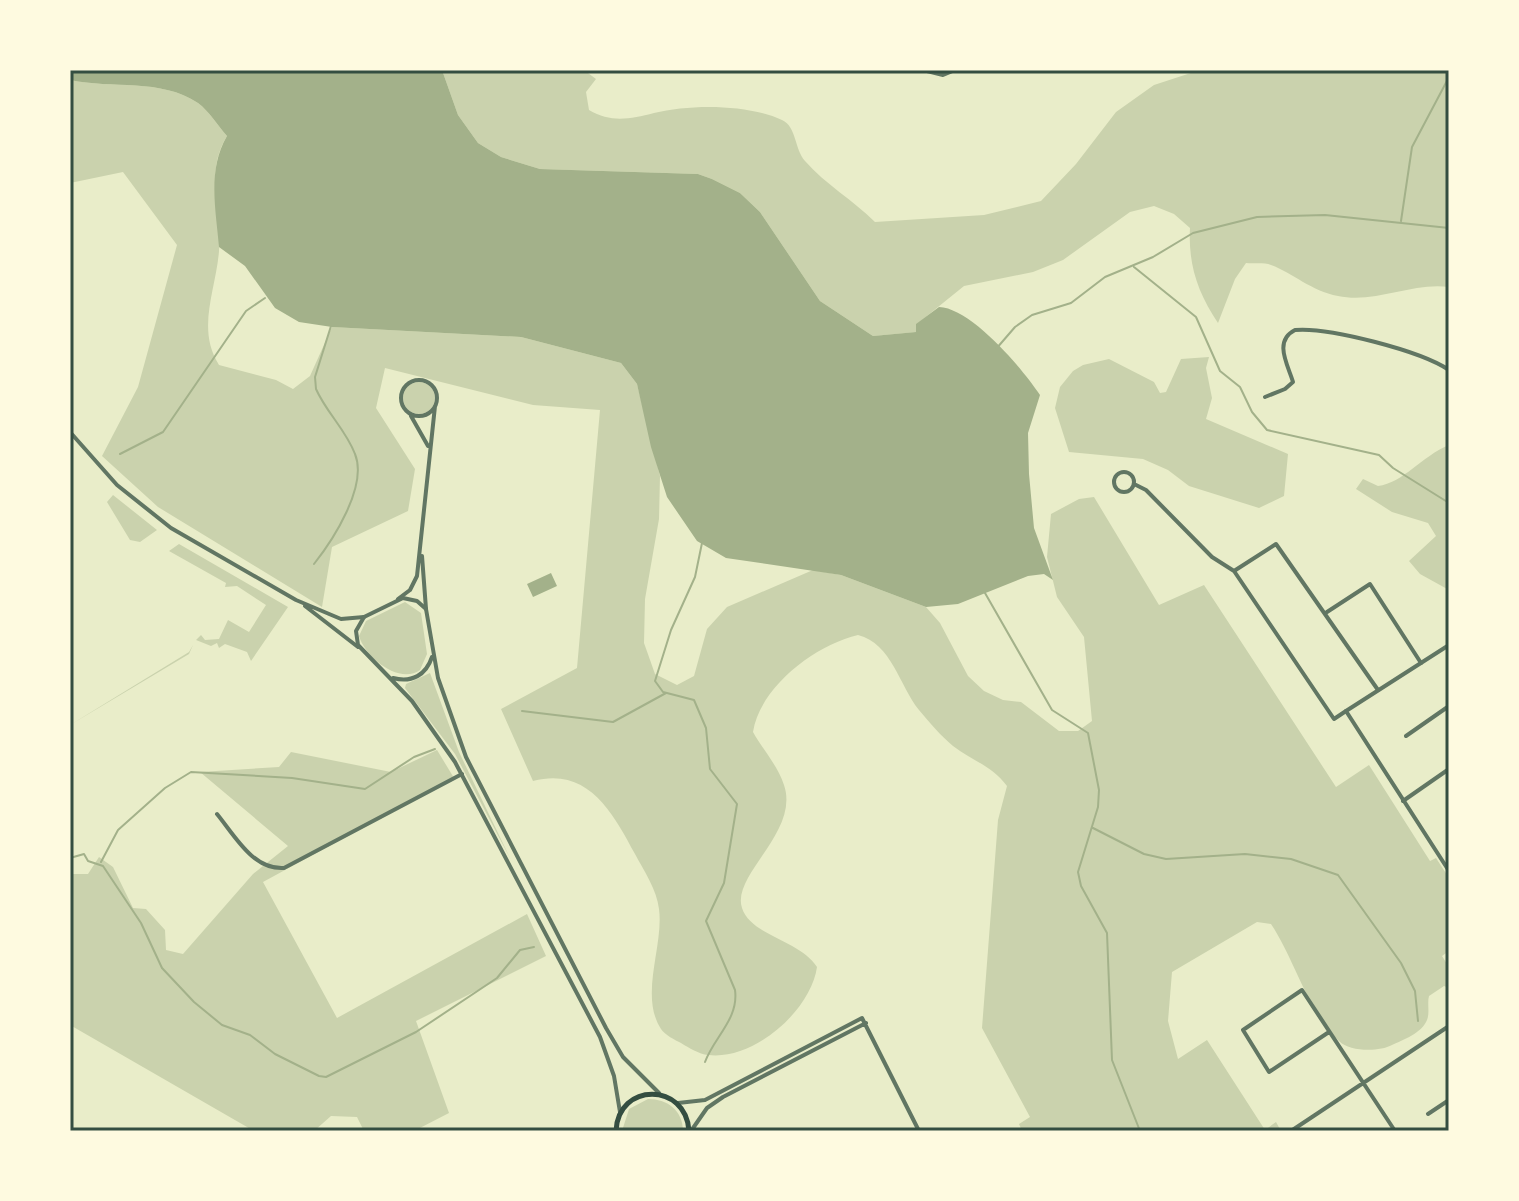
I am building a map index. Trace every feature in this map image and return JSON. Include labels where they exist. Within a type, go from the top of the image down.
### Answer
[{"type":"main road","points":[[616,1131],[621,1112],[639,1096],[659,1093],[678,1103],[688,1119],[690,1131]]},
{"type":"street","points":[[923,70],[943,75],[955,70]]},
{"type":"street","points":[[1265,397],[1293,382],[1284,358],[1286,338],[1295,330],[1373,342],[1438,363],[1449,370]]},
{"type":"street","points":[[296,600],[341,619],[364,617],[398,599],[415,581],[422,543],[435,406],[432,386],[413,381],[401,396],[430,451]]},
{"type":"street","points":[[407,411],[422,415],[435,406]]},
{"type":"street","points":[[70,432],[117,485],[156,518],[296,600],[360,649],[391,678],[422,714],[462,774],[600,1037],[614,1076],[621,1112]]},
{"type":"street","points":[[1134,484],[1123,491],[1115,480],[1126,472],[1134,484],[1146,490],[1212,557],[1234,571],[1334,719],[1449,645]]},
{"type":"street","points":[[422,543],[426,609],[433,655],[451,720],[481,788],[606,1028],[623,1057],[659,1093]]},
{"type":"street","points":[[1234,571],[1276,544],[1378,690]]},
{"type":"street","points":[[1326,612],[1370,584],[1421,663]]},
{"type":"street","points":[[398,599],[413,600],[426,609]]},
{"type":"street","points":[[360,649],[356,631],[364,617]]},
{"type":"street","points":[[391,678],[407,680],[417,677],[428,668],[433,655]]},
{"type":"street","points":[[1406,736],[1449,706]]},
{"type":"street","points":[[1346,711],[1449,871]]},
{"type":"street","points":[[1403,801],[1449,769]]},
{"type":"street","points":[[217,814],[259,864],[284,868],[462,774]]},
{"type":"street","points":[[1329,1032],[1269,1072],[1243,1030],[1302,990],[1395,1131]]},
{"type":"street","points":[[678,1103],[705,1100],[862,1018],[919,1131]]},
{"type":"street","points":[[690,1131],[707,1108],[723,1097],[866,1023]]},
{"type":"street","points":[[1291,1131],[1449,1026]]},
{"type":"street","points":[[1428,1114],[1449,1100]]},
{"type":"shaded area","points":[[70,70],[442,70],[458,115],[478,143],[501,157],[540,169],[698,174],[740,193],[760,212],[820,301],[873,336],[916,332],[916,324],[939,307],[966,317],[995,341],[1021,370],[1040,395],[1028,433],[1029,474],[1034,528],[1053,580],[1044,574],[1028,576],[958,604],[926,607],[841,575],[726,558],[697,541],[667,497],[651,447],[637,384],[621,363],[521,337],[332,327],[299,322],[275,308],[245,266],[219,247],[215,176],[227,136],[206,110],[184,95],[168,90],[70,80]]},
{"type":"shaded area","points":[[442,70],[584,70],[596,79],[586,92],[589,110],[613,118],[702,107],[736,108],[768,115],[787,123],[805,161],[875,222],[984,215],[1041,201],[1076,164],[1116,112],[1154,85],[1200,70],[1449,70],[1449,287],[1421,287],[1352,298],[1319,290],[1271,265],[1246,263],[1235,279],[1218,323],[1196,278],[1190,228],[1174,214],[1154,206],[1130,212],[1063,260],[1033,272],[964,286],[917,324],[917,332],[873,336],[820,301],[760,212],[740,193],[698,174],[540,169],[501,157],[478,143],[458,115]]},
{"type":"shaded area","points":[[70,80],[152,87],[184,95],[202,106],[227,136],[216,164],[219,251],[208,323],[212,351],[219,365],[276,380],[293,389],[310,376],[332,327],[521,337],[621,363],[637,384],[660,476],[659,519],[645,599],[644,643],[655,674],[677,685],[694,676],[707,629],[727,607],[813,570],[841,575],[926,607],[940,623],[968,676],[984,691],[1003,700],[1021,702],[1059,731],[1078,731],[1092,721],[1084,637],[1057,597],[1047,557],[1051,514],[1079,499],[1094,497],[1159,605],[1204,585],[1336,787],[1369,765],[1430,861],[1436,858],[1449,878],[1449,951],[1442,956],[1449,967],[1449,988],[1444,986],[1429,996],[1425,1025],[1412,1036],[1386,1047],[1365,1050],[1344,1045],[1319,1015],[1271,924],[1257,922],[1172,972],[1168,1021],[1178,1059],[1207,1040],[1265,1130],[1276,1122],[1281,1131],[1022,1131],[1019,1124],[1030,1117],[982,1028],[998,820],[1007,786],[995,773],[953,746],[940,733],[912,700],[887,656],[870,640],[858,635],[824,648],[792,670],[766,699],[753,732],[781,778],[786,802],[775,836],[746,881],[741,895],[742,908],[755,925],[799,950],[817,967],[804,1000],[778,1029],[761,1041],[726,1055],[705,1054],[668,1035],[661,1029],[652,1001],[660,923],[658,902],[650,881],[618,823],[596,796],[569,780],[552,778],[533,781],[501,709],[577,668],[600,410],[533,405],[385,368],[376,408],[415,469],[408,511],[332,547],[322,607],[158,507],[102,456],[138,387],[177,245],[123,172],[70,183]]},
{"type":"shaded area","points":[[1209,357],[1206,368],[1212,398],[1206,419],[1288,454],[1284,496],[1259,508],[1189,486],[1168,470],[1143,459],[1069,452],[1055,408],[1060,387],[1073,371],[1083,365],[1109,359],[1154,382],[1160,393],[1166,392],[1181,359]]},
{"type":"shaded area","points":[[419,382],[430,387],[435,398],[430,409],[419,414],[408,409],[403,398],[408,387]]},
{"type":"shaded area","points":[[1449,445],[1449,590],[1420,574],[1409,561],[1436,536],[1428,523],[1392,512],[1356,489],[1363,479],[1378,486],[1396,480]]},
{"type":"shaded area","points":[[113,495],[157,530],[140,542],[130,540],[107,502]]},
{"type":"shaded area","points":[[179,544],[288,607],[251,661],[247,652],[225,644],[219,648],[217,643],[211,646],[196,640],[201,635],[205,640],[219,639],[228,620],[249,632],[266,605],[237,586],[225,587],[226,583],[169,551]]},
{"type":"shaded area","points":[[551,573],[557,586],[533,597],[527,584]]},
{"type":"shaded area","points":[[405,602],[421,613],[427,654],[420,670],[412,674],[393,671],[375,660],[359,636],[366,621]]},
{"type":"shaded area","points":[[193,645],[189,654],[70,725],[189,652]]},
{"type":"shaded area","points":[[430,673],[459,752],[511,860],[455,754],[405,688],[406,684]]},
{"type":"shaded area","points":[[437,750],[454,778],[263,882],[337,1018],[527,914],[546,956],[416,1021],[449,1113],[414,1131],[364,1131],[357,1117],[331,1116],[314,1131],[254,1131],[70,1025],[70,874],[88,874],[99,857],[113,867],[133,908],[146,909],[165,930],[166,950],[183,954],[253,874],[288,846],[200,772],[279,767],[291,752],[391,772]]},
{"type":"shaded area","points":[[648,1099],[673,1107],[680,1117],[683,1131],[622,1131],[629,1109]]},
{"type":"waterway","points":[[1401,221],[1412,147],[1449,77]]},
{"type":"waterway","points":[[996,349],[1015,327],[1032,315],[1071,303],[1105,277],[1153,257],[1193,233],[1257,217],[1325,215],[1449,228]]},
{"type":"waterway","points":[[1134,267],[1196,317],[1220,371],[1240,387],[1252,412],[1267,430],[1379,455],[1393,468],[1449,503]]},
{"type":"waterway","points":[[120,454],[163,432],[246,311],[265,298]]},
{"type":"waterway","points":[[314,564],[339,527],[357,481],[358,467],[351,445],[316,389],[315,377],[331,326]]},
{"type":"waterway","points":[[702,543],[695,577],[671,630],[655,681],[663,692],[694,700],[706,728],[710,769],[737,804],[724,883],[706,921],[735,990],[735,1000],[730,1019],[705,1062]]},
{"type":"waterway","points":[[985,593],[1052,710],[1088,733],[1099,790],[1098,807],[1078,872],[1081,886],[1107,933],[1112,1060],[1140,1131]]},
{"type":"waterway","points":[[522,711],[613,722],[666,693]]},
{"type":"waterway","points":[[101,862],[118,830],[165,788],[191,772],[292,778],[365,789],[414,757],[435,749]]},
{"type":"waterway","points":[[1093,828],[1144,854],[1166,859],[1245,854],[1291,859],[1338,875],[1401,963],[1415,991],[1418,1021]]},
{"type":"waterway","points":[[70,858],[84,854],[88,861],[103,866],[141,923],[162,968],[194,1002],[222,1025],[250,1035],[275,1054],[319,1076],[326,1077],[416,1032],[497,978],[520,950],[534,947]]}]
